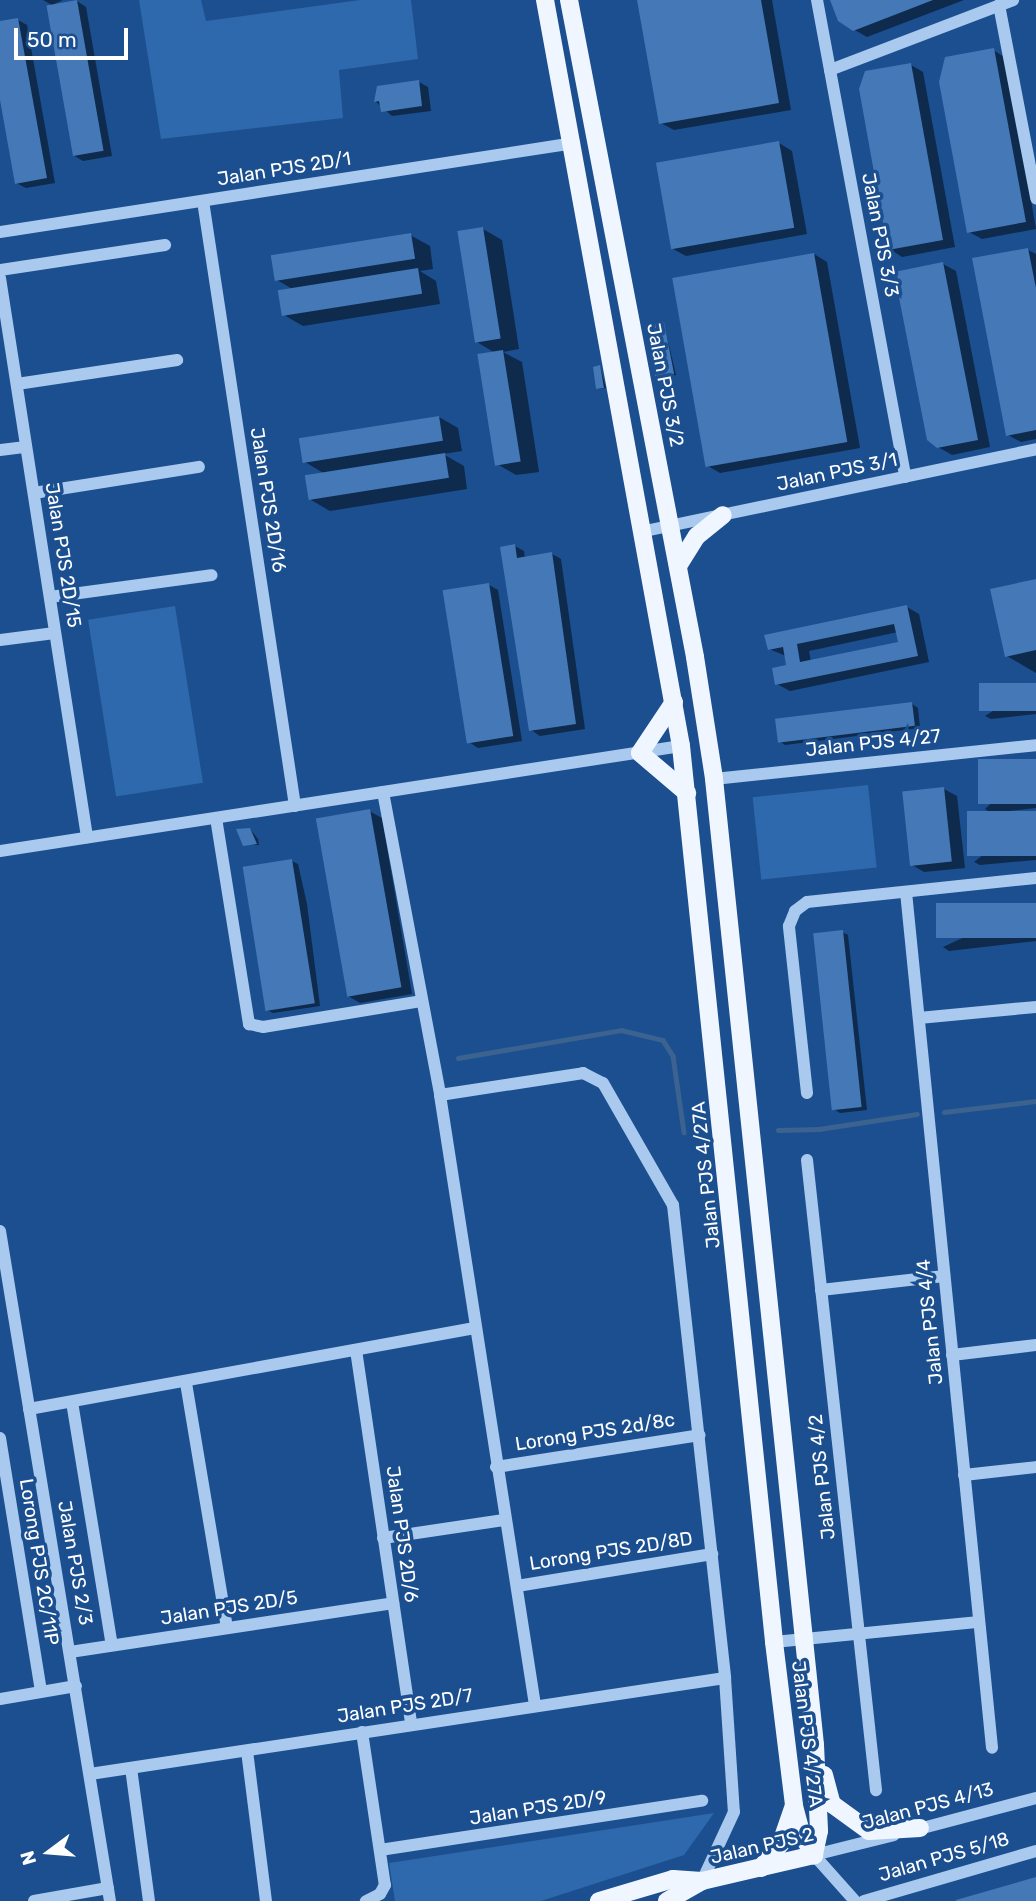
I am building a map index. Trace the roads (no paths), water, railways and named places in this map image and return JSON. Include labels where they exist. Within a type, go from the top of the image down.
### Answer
[{"type":"main road","points":[[545,0],[645,531],[681,746]]},
{"type":"main road","name":"Jalan PJS 3/2","points":[[569,0],[678,566],[714,779]]},
{"type":"main road","points":[[678,566],[697,536],[723,515]]},
{"type":"main road","points":[[674,702],[640,752],[687,793]]},
{"type":"main road","name":"Jalan PJS 4/27A","points":[[681,746],[794,1806],[801,1833],[822,1854]]},
{"type":"main road","name":"Jalan PJS 4/27A","points":[[714,779],[815,1745],[822,1854]]},
{"type":"main road","points":[[732,1211],[743,1225],[760,1209]]},
{"type":"main road","points":[[739,1287],[751,1271],[768,1282]]},
{"type":"main road","points":[[815,1745],[832,1804],[842,1812],[869,1831],[920,1828]]},
{"type":"main road","points":[[761,1868],[781,1843],[794,1806]]},
{"type":"main road","name":"Jalan PJS 2","points":[[667,1901],[702,1881],[822,1854]]},
{"type":"main road","points":[[599,1901],[673,1879],[702,1881]]},
{"type":"street","name":"Jalan PJS 3/3","points":[[817,0],[905,477]]},
{"type":"street","points":[[830,70],[1013,0]]},
{"type":"street","points":[[999,5],[1036,198]]},
{"type":"street","name":"Jalan PJS 2D/1","points":[[0,232],[574,143]]},
{"type":"street","name":"Jalan PJS 2D/16","points":[[203,201],[295,806]]},
{"type":"street","points":[[0,271],[165,245]]},
{"type":"street","name":"Jalan PJS 2D/15","points":[[0,278],[87,837]]},
{"type":"street","points":[[17,384],[177,360]]},
{"type":"street","points":[[0,450],[26,447]]},
{"type":"street","name":"Jalan PJS 3/1","points":[[645,531],[1036,449]]},
{"type":"street","points":[[34,493],[200,467]]},
{"type":"street","points":[[50,597],[212,575]]},
{"type":"street","points":[[0,640],[55,633]]},
{"type":"street","points":[[0,851],[681,746]]},
{"type":"street","name":"Jalan PJS 4/27","points":[[714,779],[1036,746]]},
{"type":"street","points":[[383,792],[440,1094],[504,1520],[535,1705]]},
{"type":"street","points":[[216,818],[248,1024],[275,1025],[421,1000]]},
{"type":"street","points":[[807,1093],[789,926],[795,911],[807,902],[1036,878]]},
{"type":"street","name":"Jalan PJS 4/4","points":[[906,892],[992,1748]]},
{"type":"street","points":[[919,1018],[1036,1007]]},
{"type":"street","points":[[440,1094],[583,1073],[603,1083],[677,1218],[725,1678],[734,1812],[702,1881]]},
{"type":"street","name":"Jalan PJS 4/2","points":[[807,1160],[876,1790]]},
{"type":"street","name":"Jalan PJS 2/3","points":[[0,1231],[109,1894]]},
{"type":"street","points":[[821,1290],[944,1276]]},
{"type":"street","points":[[29,1409],[186,1383],[475,1328]]},
{"type":"street","points":[[952,1354],[1036,1345]]},
{"type":"street","name":"Jalan PJS 2D/6","points":[[356,1350],[411,1724]]},
{"type":"street","points":[[186,1383],[227,1628]]},
{"type":"street","points":[[72,1402],[112,1645]]},
{"type":"street","name":"Lorong PJS 2d/8c","points":[[496,1467],[699,1435]]},
{"type":"street","name":"Lorong PJS 2C/11P","points":[[0,1438],[41,1692]]},
{"type":"street","points":[[964,1475],[1036,1467]]},
{"type":"street","points":[[383,1538],[504,1520]]},
{"type":"street","name":"Lorong PJS 2D/8D","points":[[517,1586],[712,1554]]},
{"type":"street","name":"Jalan PJS 2D/5","points":[[70,1652],[393,1603]]},
{"type":"street","points":[[775,1642],[979,1622]]},
{"type":"street","name":"Jalan PJS 2D/7","points":[[90,1774],[725,1678]]},
{"type":"street","points":[[0,1699],[76,1686]]},
{"type":"street","points":[[362,1732],[385,1885],[380,1894],[366,1901]]},
{"type":"street","points":[[247,1751],[266,1901]]},
{"type":"street","points":[[131,1768],[149,1901]]},
{"type":"street","name":"Jalan PJS 4/13","points":[[822,1854],[1036,1798]]},
{"type":"street","name":"Jalan PJS 2D/9","points":[[380,1850],[702,1801]]},
{"type":"street","name":"Jalan PJS 5/18","points":[[864,1901],[1036,1851]]},
{"type":"street","points":[[822,1854],[855,1901]]},
{"type":"street","points":[[34,1901],[109,1894]]},
{"type":"waterway","points":[[458,1058],[621,1030],[663,1040],[673,1056],[684,1132]]},
{"type":"waterway","points":[[944,1112],[1036,1101]]},
{"type":"waterway","points":[[778,1130],[819,1129],[917,1114]]}]
